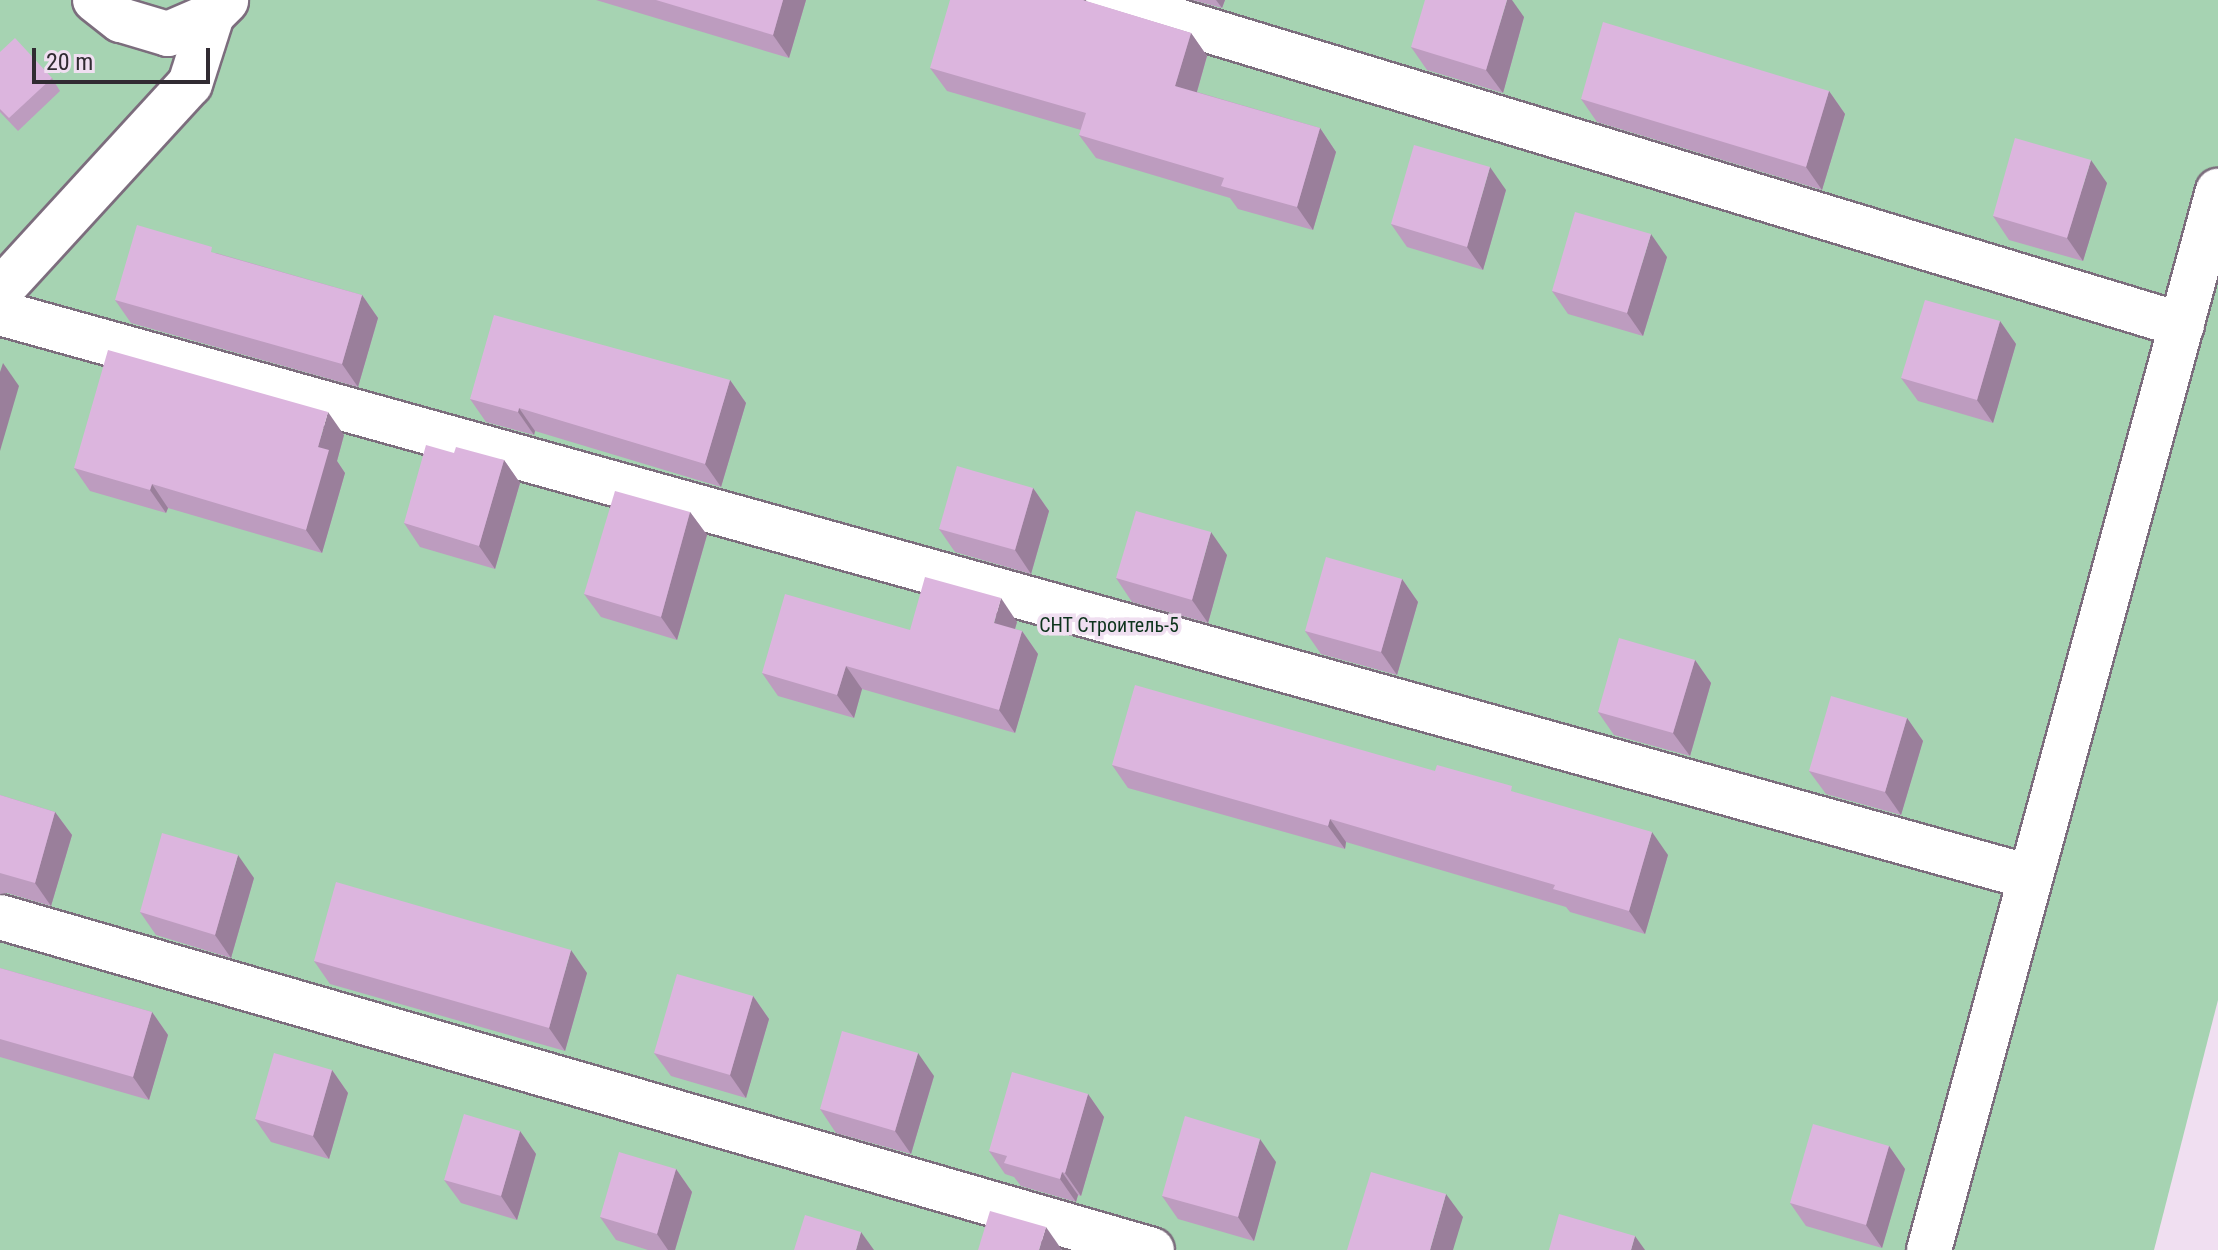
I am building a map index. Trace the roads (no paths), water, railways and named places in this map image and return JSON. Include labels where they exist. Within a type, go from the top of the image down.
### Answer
[{"type":"lane","points":[[95,0],[121,20],[168,34],[219,8]]},
{"type":"lane","points":[[1108,0],[2182,325]]},
{"type":"lane","points":[[0,291],[190,84],[219,8]]},
{"type":"lane","points":[[1929,1250],[2218,191]]},
{"type":"lane","points":[[0,313],[2030,877]]},
{"type":"lane","points":[[0,917],[1152,1250]]},
{"type":"park label","name":"СНТ Строитель-5","points":[[1109,625]]}]
